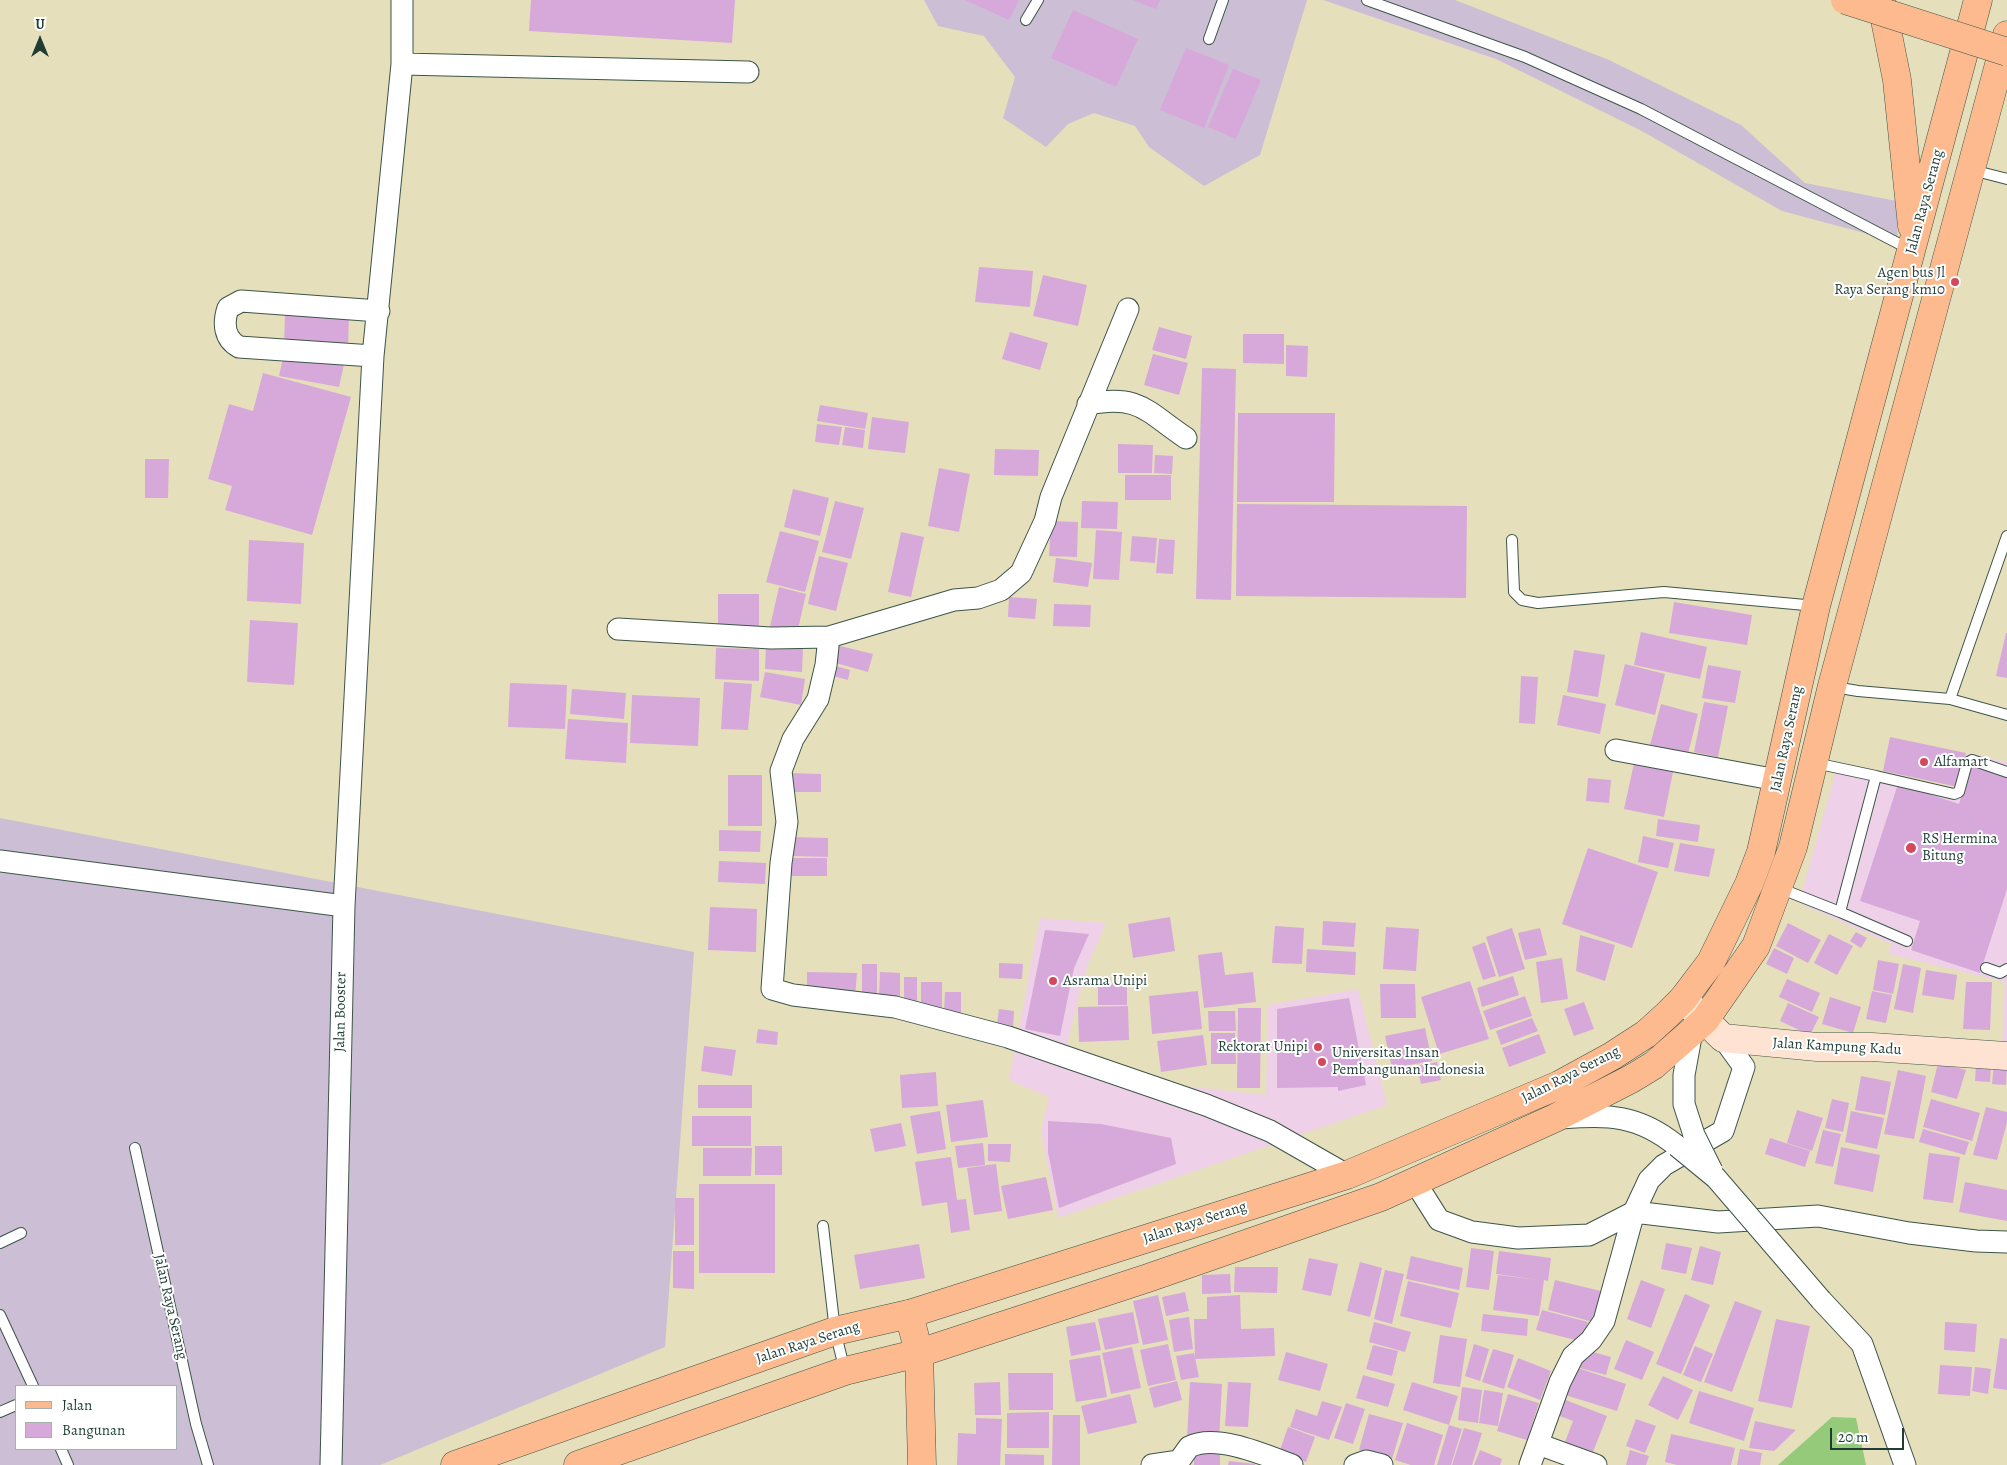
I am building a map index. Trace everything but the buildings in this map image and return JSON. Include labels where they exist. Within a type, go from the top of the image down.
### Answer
[{"type":"main road","points":[[1844,0],[2007,52]]},
{"type":"main road","points":[[1881,0],[1903,123],[1913,248]]},
{"type":"main road","name":"Jalan Raya Serang","points":[[455,1465],[835,1331],[909,1314],[1347,1175],[1559,1085],[1612,1056],[1646,1034],[1683,999],[1711,962],[1749,884],[1761,852],[1816,606],[1978,0]]},
{"type":"main road","name":"Jalan Raya Serang","points":[[578,1465],[845,1371],[919,1353],[1148,1278],[1381,1197],[1555,1118],[1632,1079],[1707,1030],[1756,946],[1793,847],[1815,763],[1832,686],[2007,35]]},
{"type":"main road","points":[[1902,284],[1938,294]]},
{"type":"main road","points":[[909,1314],[919,1353],[922,1465]]},
{"type":"street","name":"Jalan Booster","points":[[332,1465],[344,906],[373,356],[379,311],[402,64],[402,0]]},
{"type":"street","points":[[402,64],[748,72]]},
{"type":"street","points":[[373,356],[239,347],[231,343],[228,337],[225,329],[225,316],[228,308],[241,301],[379,311]]},
{"type":"street","points":[[618,628],[771,638],[829,637],[954,600],[989,595],[1012,582],[1022,572],[1045,520],[1051,497],[1128,309]]},
{"type":"street","points":[[1088,404],[1116,400],[1133,403],[1186,438]]},
{"type":"street","points":[[829,637],[826,665],[818,699],[793,739],[781,771],[786,822],[772,989],[793,996],[895,1007],[1008,1037],[1206,1105],[1270,1131],[1347,1175]]},
{"type":"street","points":[[1616,750],[1777,780]]},
{"type":"street","points":[[0,861],[344,906]]},
{"type":"street","points":[[1530,1465],[1560,1382],[1573,1356],[1591,1340],[1604,1321],[1634,1212],[1650,1180],[1664,1165],[1723,1131],[1744,1068],[1707,1030],[1683,999]]},
{"type":"street","points":[[1686,1141],[1684,1075],[1707,1030]]},
{"type":"street","name":"Jalan Kampung Kadu","points":[[1707,1030],[1817,1048],[1872,1048],[2007,1056]]},
{"type":"street","points":[[1555,1118],[1606,1115],[1638,1122],[1686,1141],[1821,1300],[1862,1344],[1905,1465]]},
{"type":"street","points":[[1415,1182],[1439,1220],[1481,1234],[1518,1238],[1589,1235],[1634,1212],[1718,1222],[1818,1216],[1909,1233],[1976,1241],[2007,1242]]},
{"type":"street","points":[[1152,1465],[1179,1463],[1185,1451],[1193,1445],[1221,1444],[1249,1449],[1292,1465]]},
{"type":"street","points":[[1538,1444],[1596,1465]]},
{"type":"street","points":[[1354,1465],[1366,1461],[1382,1465]]},
{"type":"lane","points":[[1026,20],[1038,0]]},
{"type":"lane","points":[[1209,40],[1222,0]]},
{"type":"lane","points":[[1367,0],[1525,58],[1641,110],[1913,248]]},
{"type":"lane","points":[[1972,170],[2007,179]]},
{"type":"lane","points":[[1950,698],[2007,536]]},
{"type":"lane","points":[[1512,540],[1514,592],[1522,600],[1538,603],[1664,592],[1816,606]]},
{"type":"lane","points":[[1832,686],[1858,691],[1950,698],[2007,715]]},
{"type":"lane","points":[[1815,763],[1954,794],[1958,792],[1967,763],[1972,760],[2007,772]]},
{"type":"lane","points":[[1840,912],[1876,776]]},
{"type":"lane","points":[[1778,888],[1840,912],[1907,942]]},
{"type":"lane","points":[[1986,968],[2000,973],[2007,969]]},
{"type":"lane","name":"Jalan Raya Serang","points":[[135,1148],[196,1424],[208,1465]]},
{"type":"lane","points":[[823,1226],[835,1331],[845,1371]]},
{"type":"lane","points":[[0,1242],[21,1233]]},
{"type":"lane","points":[[0,1315],[33,1385]]},
{"type":"lane","points":[[0,1412],[15,1405]]},
{"type":"lane","points":[[61,1450],[68,1465]]},
{"type":"shaded area","points":[[924,0],[1307,0],[1260,155],[1204,186],[1149,147],[1135,126],[1094,113],[1068,124],[1046,147],[1003,118],[1015,77],[984,36],[938,26]]},
{"type":"shaded area","points":[[1323,0],[1455,0],[1609,60],[1741,125],[1805,183],[1896,201],[1898,242],[1782,211],[1640,130],[1496,59]]},
{"type":"shaded area","name":"RS Hermina Bitung","points":[[1968,753],[2007,762],[2007,1046],[2002,1046],[2005,982],[1889,954],[1891,944],[1799,903],[1838,764],[1960,792]]},
{"type":"shaded area","points":[[0,818],[694,952],[665,1347],[380,1465],[0,1465]]},
{"type":"shaded area","name":"Universitas Insan Pembangunan Indonesia","points":[[1040,918],[1106,923],[1086,969],[1067,1044],[1156,1083],[1266,1095],[1268,1005],[1358,989],[1387,1105],[1058,1218],[1041,1131],[1049,1097],[1009,1080]]},
{"type":"green space","points":[[1832,1417],[1856,1418],[1866,1465],[1778,1465]]},
{"type":"place","name":"Agen bus Jl Raya Serang km10","points":[[1955,282]]},
{"type":"place","name":"Alfamart","points":[[1924,762]]},
{"type":"place","name":"RS Hermina Bitung","points":[[1911,848]]},
{"type":"place","name":"Asrama Unipi","points":[[1053,981]]},
{"type":"place","name":"Rektorat Unipi","points":[[1318,1047]]},
{"type":"place","name":"Universitas Insan Pembangunan Indonesia","points":[[1322,1062]]}]
